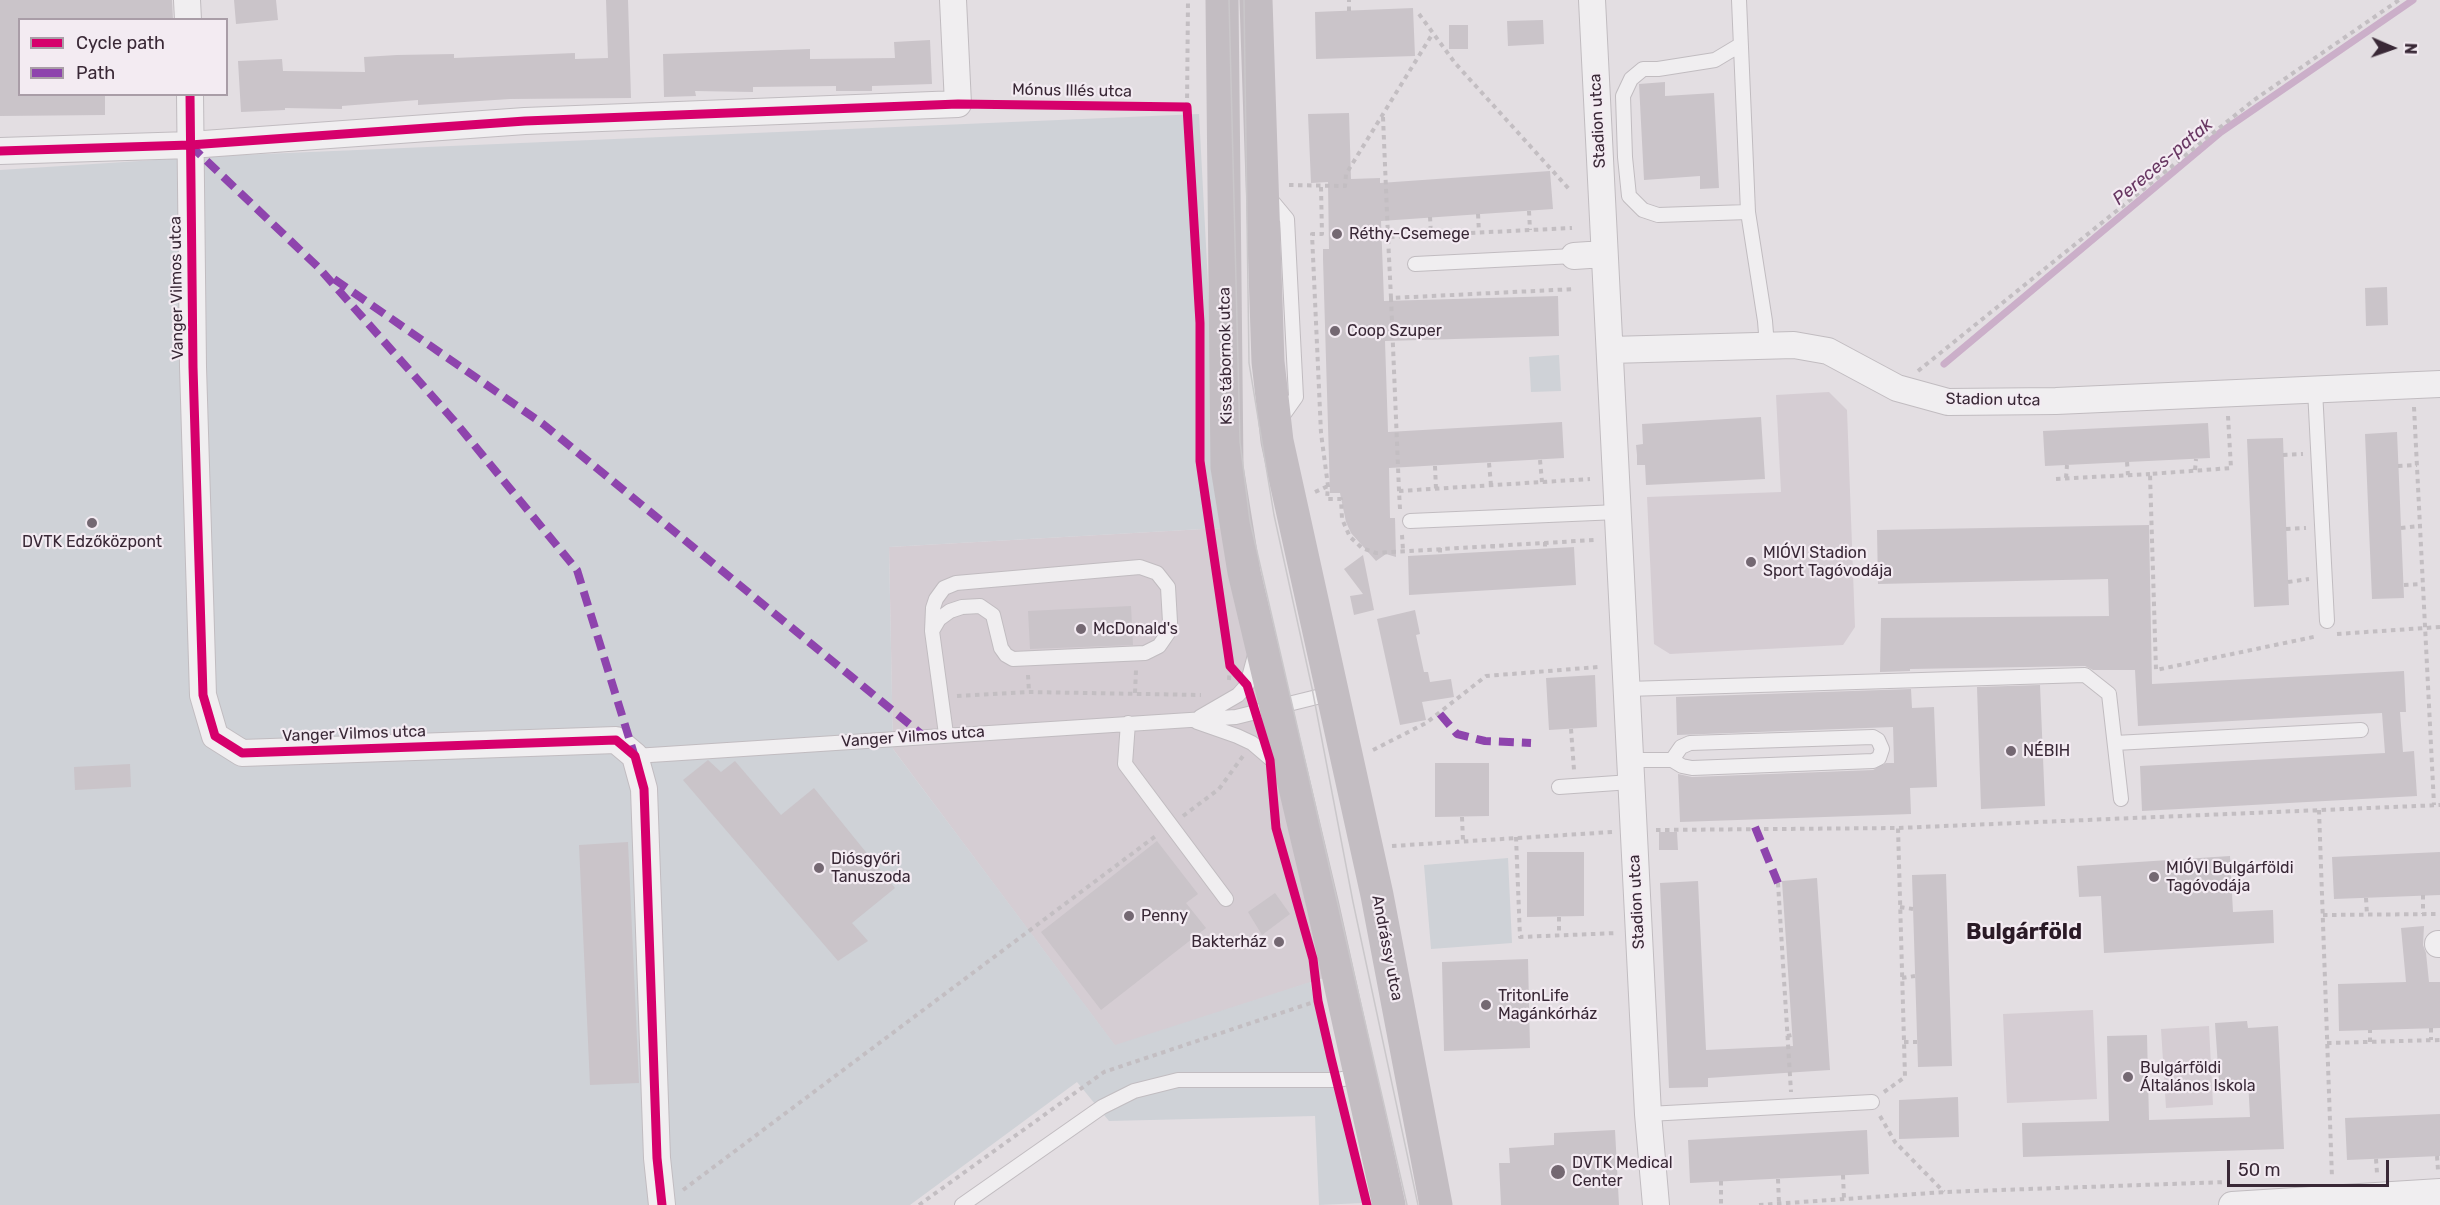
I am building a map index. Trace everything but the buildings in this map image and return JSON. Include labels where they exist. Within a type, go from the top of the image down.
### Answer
[{"type":"main road","name":"Kiss tábornok utca","points":[[1222,0],[1227,467],[1244,572],[1276,708]]},
{"type":"main road","points":[[1256,0],[1275,187],[1268,362],[1275,426],[1334,693]]},
{"type":"main road","name":"Andrássy utca","points":[[1334,693],[1377,896],[1436,1205]]},
{"type":"main road","points":[[1276,708],[1389,1205]]},
{"type":"street","points":[[187,0],[188,18]]},
{"type":"street","points":[[0,152],[190,145],[525,121],[958,104],[953,0]]},
{"type":"street","name":"Stadion utca","points":[[1592,0],[1648,1114],[1656,1205]]},
{"type":"street","points":[[190,96],[190,145]]},
{"type":"street","name":"Vanger Vilmos utca","points":[[190,145],[193,367],[203,694],[216,736],[242,753],[616,740],[635,756]]},
{"type":"street","points":[[1574,256],[1604,254]]},
{"type":"street","name":"Stadion utca","points":[[1610,350],[1794,345],[1828,351],[1897,388],[1948,402],[2056,401],[2440,384]]},
{"type":"street","points":[[635,756],[644,789],[657,1158],[672,1198]]},
{"type":"street","points":[[2235,1193],[2333,1183],[2440,1192]]},
{"type":"lane","points":[[1738,0],[1748,212],[1767,346]]},
{"type":"lane","points":[[1740,45],[1715,60],[1658,69],[1643,69],[1631,79],[1623,96],[1625,157],[1629,196],[1643,210],[1658,215],[1748,212]]},
{"type":"lane","points":[[1415,264],[1574,256]]},
{"type":"lane","points":[[2315,390],[2327,621]]},
{"type":"lane","points":[[1404,521],[1618,512]]},
{"type":"lane","points":[[932,631],[939,619],[950,611],[962,607],[980,606],[993,615],[1001,648],[1006,655],[1013,658],[1145,653],[1159,646],[1168,633],[1170,622],[1168,587],[1157,573],[1140,567],[956,583],[944,588],[936,598],[933,608],[932,631],[946,734]]},
{"type":"lane","points":[[1192,721],[1238,695],[1247,685],[1259,642]]},
{"type":"lane","points":[[1627,689],[2085,675],[2109,694],[2121,799]]},
{"type":"lane","name":"Vanger Vilmos utca","points":[[635,756],[946,734],[1192,721],[1236,717],[1334,693]]},
{"type":"lane","points":[[1192,721],[1252,743],[1293,777]]},
{"type":"lane","points":[[1128,723],[1125,764],[1226,899]]},
{"type":"lane","points":[[2115,743],[2361,730]]},
{"type":"lane","points":[[1559,787],[1575,786],[1672,760],[1681,747],[1690,743],[1874,737],[1882,749],[1879,758],[1873,760],[1692,768],[1682,766],[1672,760]]},
{"type":"lane","points":[[962,1205],[1102,1107],[1134,1091],[1178,1080],[1337,1080],[1360,1076]]},
{"type":"lane","points":[[1648,1114],[1872,1102]]},
{"type":"path","points":[[1187,117],[1188,0]]},
{"type":"path","points":[[1349,0],[1349,10]]},
{"type":"path","points":[[1897,388],[2254,100],[2399,0]]},
{"type":"path","points":[[1419,14],[1455,63],[1569,189]]},
{"type":"path","points":[[1275,187],[1345,186],[1346,174],[1433,33]]},
{"type":"path","points":[[1176,107],[1187,107]]},
{"type":"path","points":[[1383,115],[1399,491],[1404,521],[1403,550]]},
{"type":"path","points":[[1321,187],[1322,234],[1312,234],[1321,433],[1328,486],[1327,499],[1341,499],[1342,519],[1350,537],[1362,548],[1376,553],[1493,544],[1594,540]]},
{"type":"path","points":[[1529,211],[1530,230]]},
{"type":"path","points":[[1478,214],[1479,232]]},
{"type":"path","points":[[1430,217],[1431,234]]},
{"type":"path","points":[[1388,237],[1572,228]]},
{"type":"path","points":[[1391,298],[1532,294],[1575,289]]},
{"type":"path","points":[[2413,385],[2434,805]]},
{"type":"path","points":[[2056,479],[2231,468],[2228,414]]},
{"type":"path","points":[[2283,455],[2304,454]]},
{"type":"path","points":[[2195,470],[2196,459]]},
{"type":"path","points":[[1540,460],[1542,482]]},
{"type":"path","points":[[1490,462],[1491,485]]},
{"type":"path","points":[[2127,462],[2128,475]]},
{"type":"path","points":[[2067,465],[2067,478]]},
{"type":"path","points":[[2398,466],[2417,465]]},
{"type":"path","points":[[1435,466],[1436,489]]},
{"type":"path","points":[[2150,474],[2157,670],[2326,634],[2440,627]]},
{"type":"path","points":[[1399,491],[1590,478]]},
{"type":"path","points":[[1309,494],[1328,486]]},
{"type":"path","points":[[2401,528],[2420,526]]},
{"type":"path","points":[[2286,529],[2307,528]]},
{"type":"path","points":[[1545,542],[1545,549]]},
{"type":"path","points":[[1493,544],[1493,551]]},
{"type":"path","points":[[1440,548],[1440,554]]},
{"type":"path","points":[[2288,582],[2310,579]]},
{"type":"path","points":[[2404,585],[2422,584]]},
{"type":"path","points":[[1136,653],[1136,693]]},
{"type":"path","points":[[1225,686],[1229,680],[1228,654]]},
{"type":"path","points":[[1230,666],[1247,685]]},
{"type":"path","points":[[1368,752],[1426,723],[1486,676],[1598,667]]},
{"type":"path","points":[[942,697],[1029,692],[1207,694]]},
{"type":"path","points":[[1571,729],[1575,786]]},
{"type":"path","points":[[672,1198],[1219,789],[1252,743]]},
{"type":"path","points":[[1392,846],[1633,830],[1898,828],[2440,804]]},
{"type":"path","points":[[2319,810],[2333,1183]]},
{"type":"path","points":[[1462,816],[1463,841]]},
{"type":"path","points":[[1898,828],[1905,1077],[1872,1102],[1895,1142],[1945,1192]]},
{"type":"path","points":[[1516,837],[1520,937],[1639,932]]},
{"type":"path","points":[[1778,883],[1786,974],[1786,1036],[1792,1106]]},
{"type":"path","points":[[2423,895],[2423,914]]},
{"type":"path","points":[[2366,898],[2367,915]]},
{"type":"path","points":[[1900,908],[1913,909]]},
{"type":"path","points":[[2322,915],[2440,914]]},
{"type":"path","points":[[1559,916],[1559,935]]},
{"type":"path","points":[[1902,978],[1915,976]]},
{"type":"path","points":[[1317,990],[1321,1012]]},
{"type":"path","points":[[2431,1028],[2432,1040]]},
{"type":"path","points":[[2370,1030],[2370,1042]]},
{"type":"path","points":[[1786,1036],[1792,1035]]},
{"type":"path","points":[[2327,1043],[2440,1040]]},
{"type":"path","points":[[1904,1042],[1917,1042]]},
{"type":"path","points":[[2438,1156],[2438,1174],[2440,1174]]},
{"type":"path","points":[[2366,1176],[2378,1176],[2376,1159]]},
{"type":"path","points":[[1843,1175],[1844,1199]]},
{"type":"path","points":[[1778,1179],[1779,1204]]},
{"type":"path","points":[[1720,1182],[1721,1205]]},
{"type":"path","points":[[1759,1205],[1945,1192],[2235,1193]]},
{"type":"shaded area","points":[[1199,114],[1221,528],[889,547],[893,749],[1115,1045],[1310,982],[1363,1203],[1319,1205],[1315,1116],[1109,1121],[1077,1082],[910,1205],[0,1205],[0,170],[217,156]]},
{"type":"shaded area","points":[[1559,355],[1561,391],[1531,392],[1529,357]]},
{"type":"shaded area","name":"MIÓVI Stadion Sport Tagóvodája","points":[[1829,392],[1847,410],[1855,627],[1843,645],[1670,654],[1654,644],[1647,497],[1781,492],[1776,395]]},
{"type":"shaded area","points":[[1221,528],[1324,978],[1115,1046],[893,749],[889,547]]},
{"type":"shaded area","points":[[1508,858],[1512,943],[1431,949],[1424,865]]},
{"type":"shaded area","points":[[2093,1010],[2097,1099],[2007,1103],[2003,1014]]},
{"type":"shaded area","points":[[2209,1026],[2213,1105],[2166,1108],[2161,1029]]},
{"type":"waterway","name":"Pereces-patak","points":[[1944,364],[2221,132],[2413,0]]},
{"type":"tram line","points":[[1229,0],[1240,442],[1250,521],[1407,1205]]},
{"type":"tram line","points":[[1244,0],[1249,363],[1274,515],[1312,688],[1353,902],[1418,1205]]},
{"type":"marked path","points":[[190,145],[319,268],[456,423],[577,570],[634,754]]},
{"type":"marked path","points":[[334,279],[543,424],[925,737]]},
{"type":"marked path","points":[[1440,714],[1457,734],[1485,741],[1531,743]]},
{"type":"marked path","points":[[1755,827],[1778,883]]},
{"type":"cycle path","points":[[190,96],[193,367],[203,695],[215,736],[242,753],[616,740],[635,756],[644,789],[657,1158],[662,1205]]},
{"type":"cycle path","name":"Mónus Illés utca","points":[[0,151],[190,145],[525,121],[958,104],[1187,107],[1200,323],[1200,461],[1230,666],[1247,685],[1270,760],[1276,828],[1313,959],[1318,1001],[1367,1205]]},
{"type":"place","name":"Réthy-Csemege","points":[[1337,234]]},
{"type":"place","name":"Coop Szuper","points":[[1335,331]]},
{"type":"place","name":"DVTK Edzőközpont","points":[[92,523]]},
{"type":"place","name":"MIÓVI Stadion Sport Tagóvodája","points":[[1751,562]]},
{"type":"place","name":"McDonald's","points":[[1081,629]]},
{"type":"place","name":"NÉBIH","points":[[2011,751]]},
{"type":"place","name":"Diósgyőri Tanuszoda","points":[[819,868]]},
{"type":"place","name":"MIÓVI Bulgárföldi Tagóvodája","points":[[2154,877]]},
{"type":"place","name":"Penny","points":[[1129,916]]},
{"type":"place","name":"Bakterház","points":[[1279,942]]},
{"type":"place","name":"TritonLife Magánkórház","points":[[1486,1005]]},
{"type":"place","name":"Bulgárföldi Általános Iskola","points":[[2128,1077]]},
{"type":"place","name":"DVTK Medical Center","points":[[1558,1172]]},
{"type":"district","name":"Bulgárföld","points":[[2024,933]]}]
